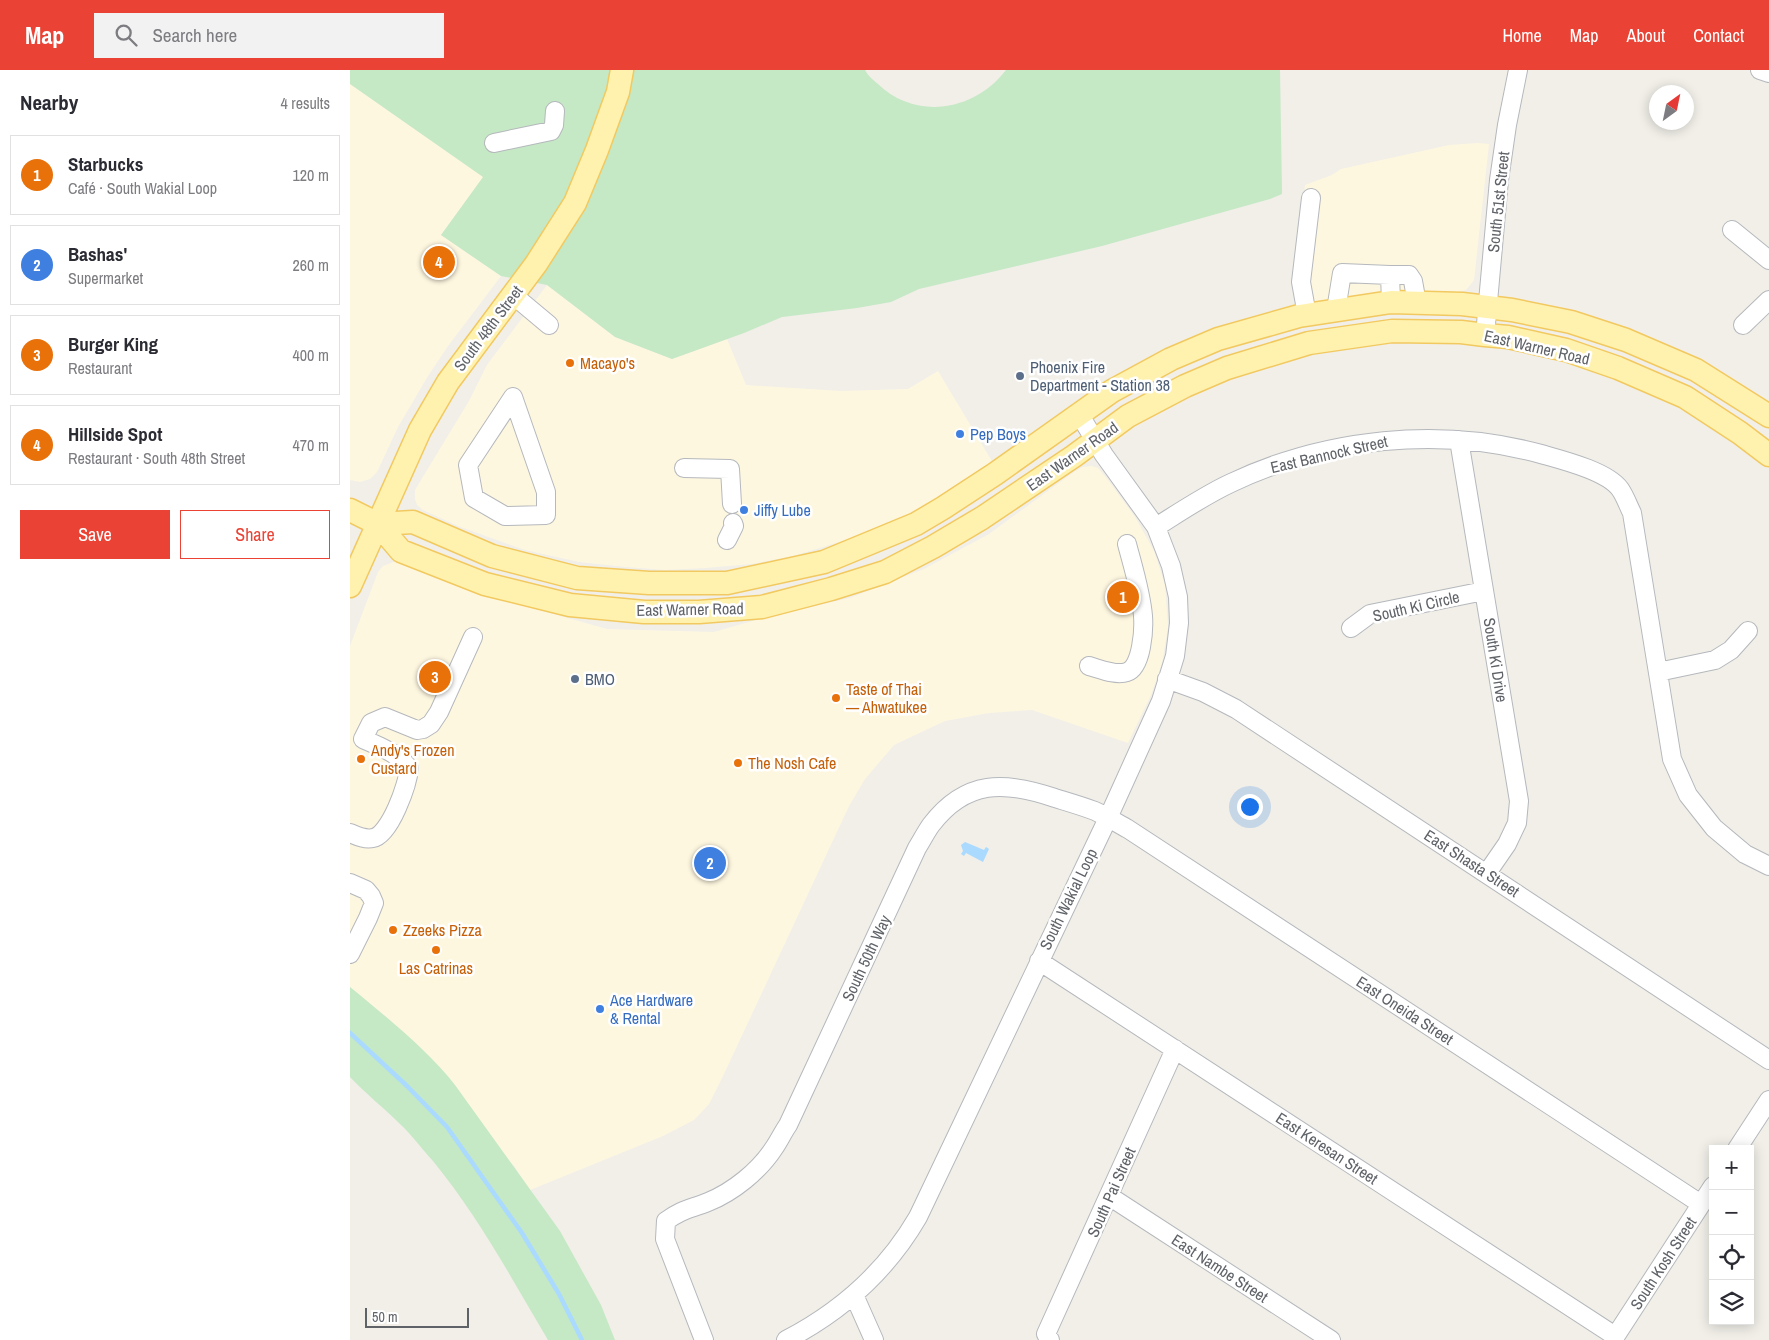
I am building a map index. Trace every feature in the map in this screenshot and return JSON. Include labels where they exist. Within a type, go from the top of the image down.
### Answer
[{"type":"main road","name":"South 48th Street","points":[[350,586],[420,430],[448,382],[536,264],[575,203],[618,92],[622,70]]},
{"type":"main road","name":"East Warner Road","points":[[378,524],[413,522],[492,556],[577,578],[650,583],[728,583],[824,562],[916,524],[995,474],[1112,391],[1171,359],[1218,339],[1306,315],[1391,302],[1462,304],[1571,322],[1626,340],[1696,370],[1769,416]]},
{"type":"main road","name":"East Warner Road","points":[[350,510],[378,524],[401,551],[485,584],[570,605],[644,612],[699,612],[762,607],[822,592],[885,572],[933,547],[1067,461],[1128,416],[1185,386],[1227,368],[1309,343],[1392,331],[1460,332],[1508,337],[1566,350],[1618,368],[1685,397],[1769,454]]},
{"type":"main road","points":[[1709,413],[1723,387]]},
{"type":"main road","points":[[943,508],[960,531]]},
{"type":"street","name":"South 51st Street","points":[[1485,335],[1499,180],[1508,118],[1518,70]]},
{"type":"street","points":[[1760,70],[1769,73]]},
{"type":"street","points":[[494,143],[551,131],[554,125],[556,110]]},
{"type":"street","points":[[1306,315],[1301,282],[1311,198]]},
{"type":"street","points":[[1732,230],[1769,260]]},
{"type":"street","points":[[1336,310],[1342,273],[1409,275],[1413,281],[1417,303]]},
{"type":"street","points":[[1390,275],[1391,302]]},
{"type":"street","points":[[513,295],[548,325]]},
{"type":"street","points":[[1743,325],[1769,300]]},
{"type":"street","points":[[513,397],[546,492],[546,515],[505,516],[474,498],[468,465],[513,397]]},
{"type":"street","name":"South Wakial Loop","points":[[786,1340],[807,1329],[854,1295],[876,1276],[906,1238],[918,1218],[1108,818],[1160,702],[1168,679],[1175,656],[1179,623],[1178,597],[1171,566],[1156,527],[1079,414]]},
{"type":"street","name":"East Bannock Street","points":[[1156,527],[1230,483],[1268,467],[1356,445],[1402,439],[1459,440],[1514,447],[1600,473],[1619,488],[1632,512],[1672,759],[1688,795],[1714,828],[1745,854],[1769,866]]},
{"type":"street","name":"South Ki Drive","points":[[1459,440],[1519,801],[1517,823],[1507,844],[1487,873]]},
{"type":"street","points":[[684,468],[730,469],[732,504]]},
{"type":"street","points":[[1089,666],[1118,673],[1133,669],[1136,664],[1141,646],[1143,616],[1127,544]]},
{"type":"street","name":"South Ki Circle","points":[[1351,628],[1370,614],[1484,591]]},
{"type":"street","points":[[1658,672],[1715,660],[1731,650],[1748,631]]},
{"type":"street","points":[[350,833],[360,837],[373,838],[385,830],[409,777],[409,768],[395,754],[363,739],[371,723],[385,717],[417,730],[431,724],[439,712],[473,637]]},
{"type":"street","name":"East Shasta Street","points":[[1168,679],[1203,692],[1236,709],[1769,1060]]},
{"type":"street","name":"South 50th Way","points":[[704,1340],[665,1239],[666,1221],[678,1212],[709,1202],[734,1188],[755,1170],[774,1149],[788,1124],[917,848],[931,825],[949,805],[970,793],[988,787],[1010,786],[1036,791],[1094,811],[1108,818]]},
{"type":"street","name":"East Oneida Street","points":[[1108,818],[1128,829],[1701,1204]]},
{"type":"street","points":[[350,883],[366,890],[374,903],[350,954]]},
{"type":"street","name":"East Keresan Street","points":[[1039,961],[1614,1338]]},
{"type":"street","name":"South Pai Street","points":[[1048,1337],[1175,1049]]},
{"type":"street","points":[[1740,1145],[1769,1100]]},
{"type":"street","name":"South Kosh Street","points":[[1614,1338],[1710,1190]]},
{"type":"street","name":"East Nambe Street","points":[[1109,1196],[1331,1340]]},
{"type":"street","points":[[854,1295],[874,1340]]},
{"type":"shaded area","points":[[350,84],[484,177],[441,235],[501,276],[448,346],[428,376],[398,427],[377,472],[370,479],[360,482],[350,480]]},
{"type":"shaded area","points":[[1489,144],[1474,280],[1466,290],[1454,293],[1395,293],[1354,296],[1296,306],[1293,292],[1305,185],[1332,175],[1341,169],[1449,145]]},
{"type":"shaded area","points":[[547,285],[615,337],[672,359],[727,339],[746,385],[841,391],[908,389],[938,371],[993,463],[953,492],[906,516],[846,540],[793,556],[752,564],[705,568],[665,570],[579,562],[525,550],[458,526],[423,510],[417,505],[415,490],[469,401],[487,365]]},
{"type":"shaded area","points":[[1092,466],[1098,468],[1135,517],[1154,551],[1165,585],[1168,627],[1162,663],[1151,695],[1128,743],[1032,710],[989,713],[945,721],[894,745],[865,779],[849,806],[709,1104],[694,1120],[663,1136],[530,1190],[514,1166],[391,1021],[350,987],[350,646],[378,572],[383,566],[396,561],[486,595],[607,629],[714,632],[763,618],[850,598],[924,569],[989,534],[1074,472],[1083,467]]},
{"type":"green space","points":[[350,70],[865,70],[872,79],[893,96],[927,107],[945,106],[962,102],[978,95],[993,84],[1006,70],[1280,70],[1282,194],[1102,246],[919,289],[891,302],[782,317],[672,359],[615,337],[547,285],[501,276],[441,235],[483,177],[350,84]]},
{"type":"green space","points":[[350,987],[419,1046],[455,1085],[560,1231],[601,1305],[615,1340],[548,1340],[494,1248],[449,1182],[409,1133],[350,1077]]},
{"type":"water","points":[[965,842],[984,850],[986,847],[989,849],[983,862],[966,853],[964,856],[961,854],[963,851],[961,845]]},
{"type":"waterway","points":[[350,1033],[407,1086],[447,1127],[522,1233],[559,1294],[582,1340]]},
{"type":"place","name":"Hillside Spot","points":[[439,262]]},
{"type":"place","name":"Macayo's","points":[[570,363]]},
{"type":"place","name":"Phoenix Fire Department - Station 38","points":[[1020,376]]},
{"type":"place","name":"Pep Boys","points":[[960,434]]},
{"type":"place","name":"Jiffy Lube","points":[[744,510]]},
{"type":"place","name":"Starbucks","points":[[1123,597]]},
{"type":"place","name":"Burger King","points":[[435,677]]},
{"type":"place","name":"BMO","points":[[575,679]]},
{"type":"place","name":"Taste of Thai — Ahwatukee","points":[[836,698]]},
{"type":"place","name":"Andy's Frozen Custard","points":[[361,759]]},
{"type":"place","name":"The Nosh Cafe","points":[[738,763]]},
{"type":"place","name":"Bashas'","points":[[710,863]]},
{"type":"place","name":"Zzeeks Pizza","points":[[393,930]]},
{"type":"place","name":"Las Catrinas","points":[[436,950]]},
{"type":"place","name":"Ace Hardware & Rental","points":[[600,1009]]}]
